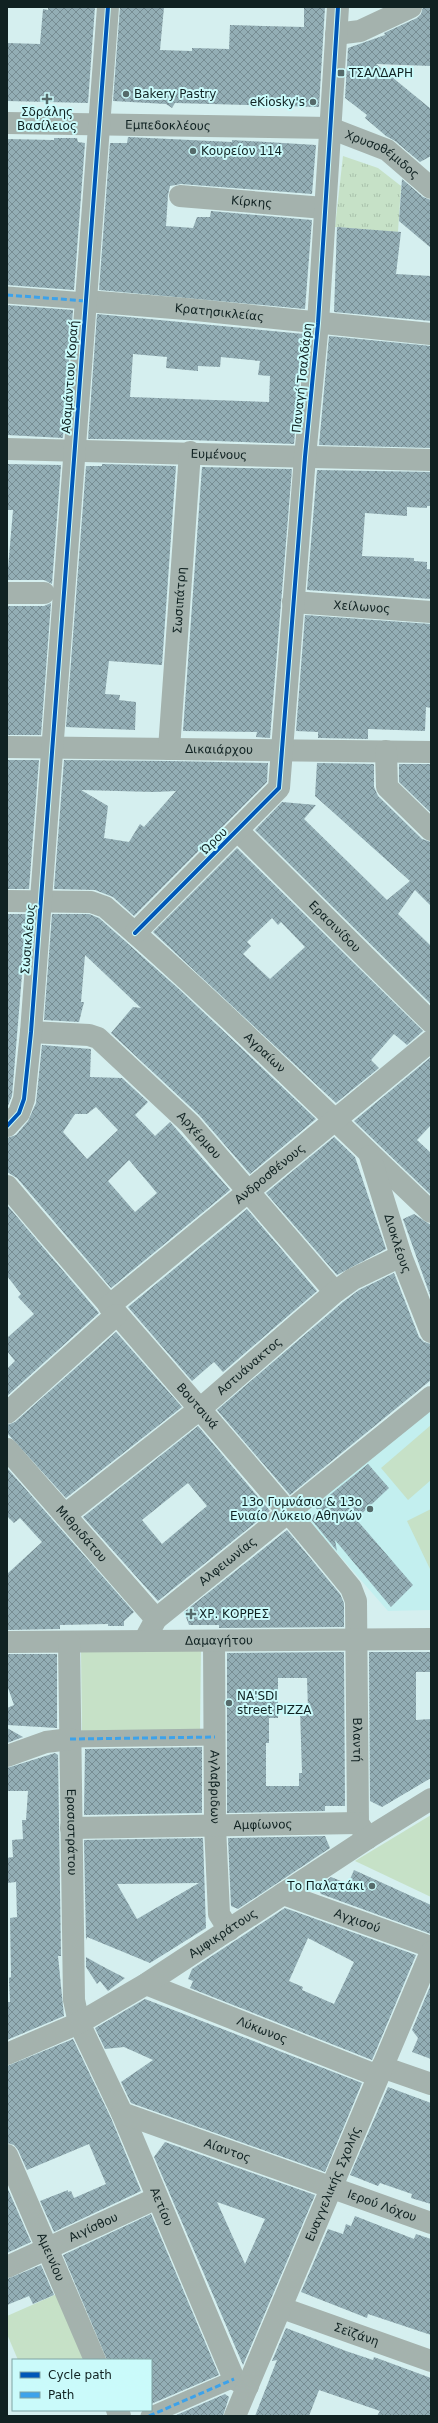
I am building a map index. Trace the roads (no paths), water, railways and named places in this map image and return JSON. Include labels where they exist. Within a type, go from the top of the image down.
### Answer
[{"type":"street","name":"Αδαμάντιου Κοραή","points":[[52,748],[108,7]]},
{"type":"street","name":"Παναγή Τσαλδάρη","points":[[283,750],[305,457],[318,323],[324,208],[338,7]]},
{"type":"street","points":[[336,34],[360,31],[411,7]]},
{"type":"street","name":"Εμπεδοκλέους","points":[[7,124],[330,128]]},
{"type":"street","name":"Χρυσοθέμιδος","points":[[330,128],[387,150],[427,180]]},
{"type":"street","name":"Κίρκης","points":[[180,196],[324,208]]},
{"type":"street","name":"Κρατησικλείας","points":[[7,296],[186,309],[431,334]]},
{"type":"street","name":"Ευμένους","points":[[7,449],[190,452],[431,460]]},
{"type":"street","name":"Σωσιπάτρη","points":[[169,749],[190,452]]},
{"type":"street","points":[[7,593],[44,593]]},
{"type":"street","name":"Χείλωνος","points":[[294,602],[431,612]]},
{"type":"street","name":"Δικαιάρχου","points":[[7,747],[431,752]]},
{"type":"street","name":"Σωσικλέους","points":[[7,1126],[19,1113],[24,1099],[31,1032],[52,748]]},
{"type":"street","name":"Ώρου","points":[[135,933],[238,831],[279,788],[283,750]]},
{"type":"street","points":[[386,751],[387,787],[431,830]]},
{"type":"street","name":"Ερασινίδου","points":[[238,831],[431,1022]]},
{"type":"street","points":[[7,901],[41,902]]},
{"type":"street","name":"Αγραίων","points":[[41,902],[91,902],[105,907],[292,1079],[333,1121],[431,1212]]},
{"type":"street","name":"Αρχέρμου","points":[[31,1032],[89,1035],[98,1038],[190,1124],[335,1292]]},
{"type":"street","name":"Ανδροσθένους","points":[[7,1413],[112,1311],[248,1191],[431,1042]]},
{"type":"street","name":"Διοκλέους","points":[[369,1154],[401,1256],[431,1332]]},
{"type":"street","name":"Βουτσινά","points":[[7,1186],[112,1311],[201,1408],[289,1511],[352,1588],[356,1601],[355,1639]]},
{"type":"street","name":"Αστυάνακτος","points":[[65,1515],[201,1408],[335,1292],[353,1279],[401,1256]]},
{"type":"street","name":"Αλφειωνίας","points":[[144,1641],[156,1620],[431,1397]]},
{"type":"street","name":"Μιθριδάτου","points":[[7,1449],[156,1620]]},
{"type":"street","name":"Βλαντή","points":[[355,1639],[363,1830]]},
{"type":"street","name":"Δαμαγήτου","points":[[7,1642],[431,1639]]},
{"type":"street","name":"Αγλαβριδων","points":[[214,1640],[215,1826],[219,1914],[229,1930]]},
{"type":"street","name":"Ερασιστράτου","points":[[69,1642],[74,2000],[79,2023]]},
{"type":"street","points":[[7,1756],[46,1742],[70,1739],[215,1737]]},
{"type":"street","name":"Αμφικράτους","points":[[7,2054],[79,2023],[146,1984],[283,1894],[363,1830],[431,1799]]},
{"type":"street","name":"Αμφίωνος","points":[[71,1828],[215,1826],[363,1830]]},
{"type":"street","name":"Αγχισού","points":[[283,1894],[431,1947]]},
{"type":"street","name":"Ευαγγελικής Σχολής","points":[[235,2416],[241,2383],[282,2308],[431,1952]]},
{"type":"street","name":"Λύκωνος","points":[[146,1984],[380,2071],[431,2084]]},
{"type":"street","name":"Αετίου","points":[[79,2023],[122,2112],[157,2198],[241,2383]]},
{"type":"street","name":"Αίαντος","points":[[122,2112],[332,2188]]},
{"type":"street","name":"Αμεινίου","points":[[7,2155],[95,2359]]},
{"type":"street","name":"Ιερού Λόχου","points":[[332,2188],[431,2223]]},
{"type":"street","name":"Αιγίσθου","points":[[7,2267],[157,2198]]},
{"type":"street","name":"Σεϊζάνη","points":[[282,2308],[431,2361]]},
{"type":"street","points":[[149,2416],[241,2383]]},
{"type":"place","name":"ΤΣΑΛΔΑΡΗ","points":[[341,73]]},
{"type":"place","name":"Bakery Pastry","points":[[126,94]]},
{"type":"place","name":"Σδράλης Βασίλειος","points":[[47,99]]},
{"type":"place","name":"eKiosky's","points":[[313,102]]},
{"type":"place","name":"Κουρείον 114","points":[[193,151]]},
{"type":"place","name":"13ο Γυμνάσιο & 13ο Ενιαίο Λύκειο Αθηνών","points":[[370,1509]]},
{"type":"place","name":"ΧΡ. ΚΟΡΡΕΣ","points":[[191,1614]]},
{"type":"place","name":"NA'SDI street PIZZA","points":[[229,1703]]},
{"type":"place","name":"Το Παλατάκι","points":[[372,1886]]}]
